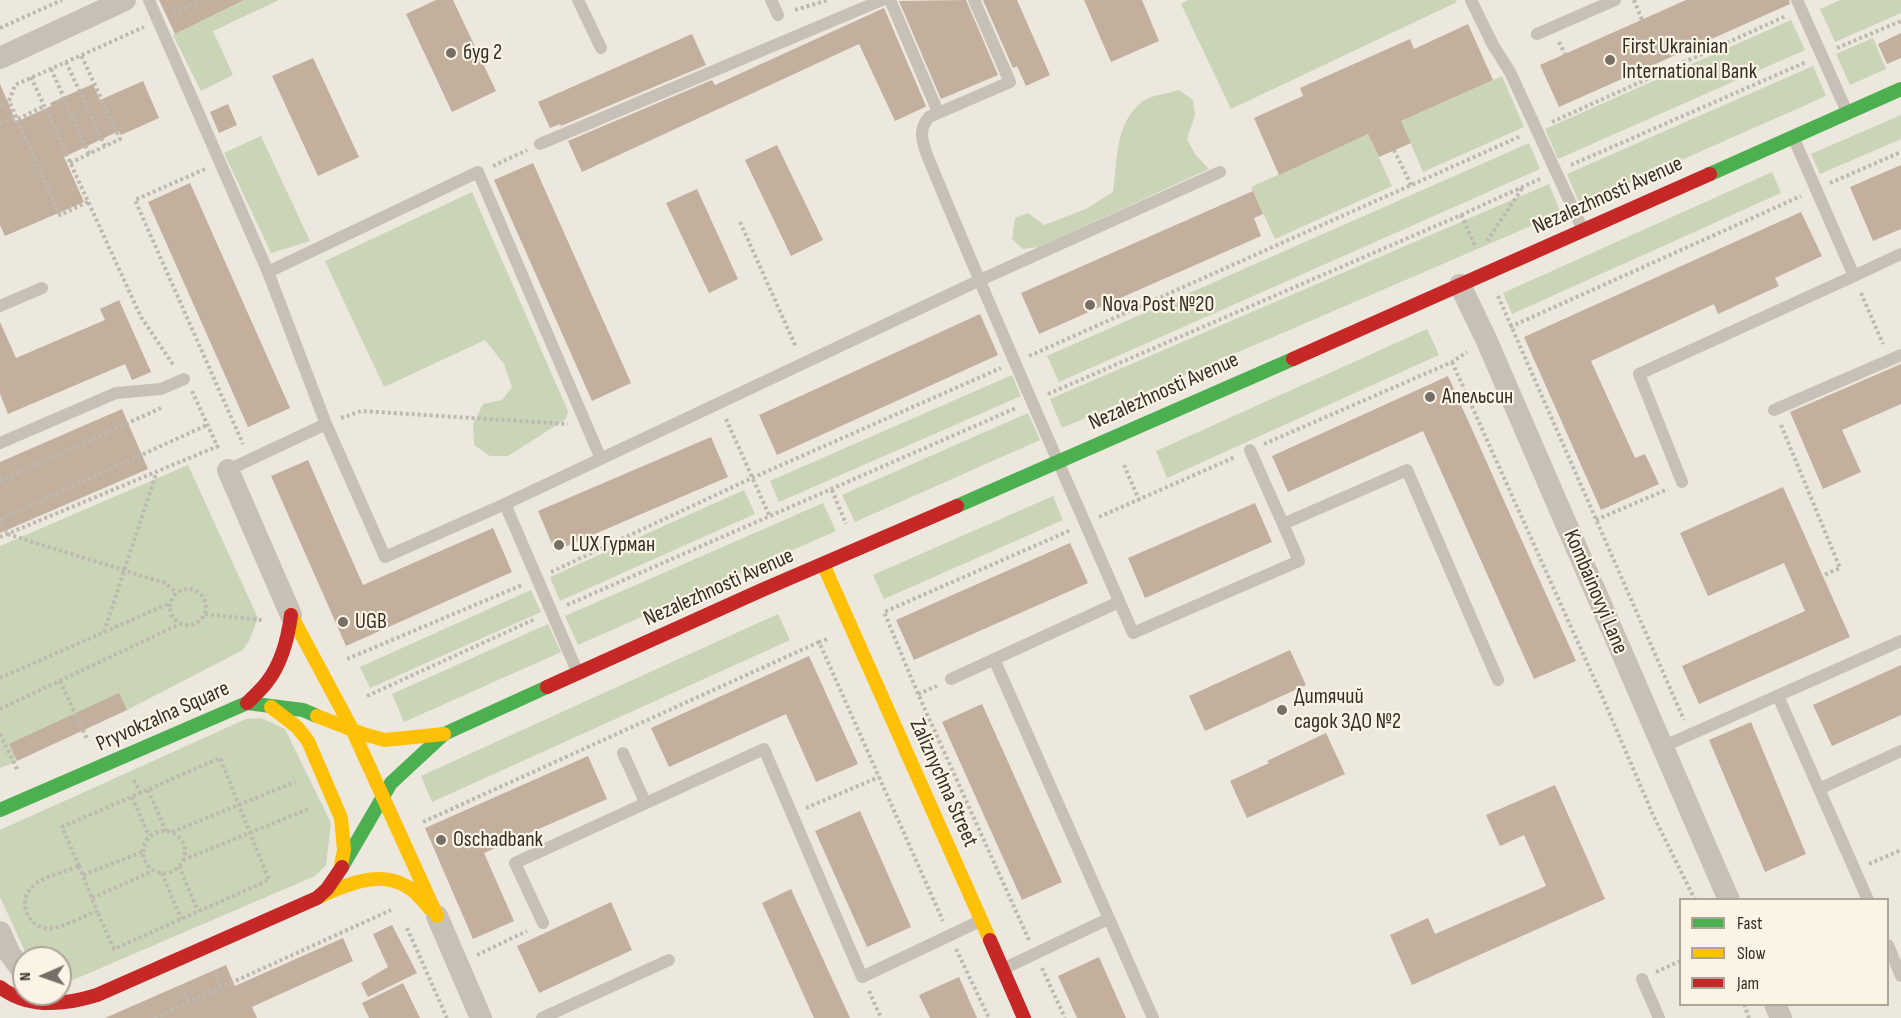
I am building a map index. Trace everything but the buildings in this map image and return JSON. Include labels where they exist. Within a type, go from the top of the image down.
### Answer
[{"type":"main road","name":"Nezalezhnosti Avenue","points":[[340,870],[383,796],[399,774],[444,734],[856,549],[1901,89]]},
{"type":"main road","name":"Zaliznychna Street","points":[[823,564],[1024,1018]]},
{"type":"main road","points":[[247,703],[267,683],[276,668],[285,646],[291,615]]},
{"type":"main road","points":[[291,615],[352,729],[437,916]]},
{"type":"main road","name":"Pryvokzalna Square","points":[[0,810],[247,703],[268,705]]},
{"type":"main road","name":"Nezalezhnosti Avenue","points":[[268,705],[303,710],[363,734],[385,740],[444,734]]},
{"type":"main road","points":[[268,705],[297,727],[308,741],[341,818],[344,850],[340,870],[327,889],[317,898]]},
{"type":"main road","points":[[54,1018],[84,999],[160,968],[351,883],[384,880],[403,884],[437,916]]},
{"type":"main road","points":[[0,987],[5,992],[25,1000],[46,1004],[84,999]]},
{"type":"street","points":[[0,58],[125,0]]},
{"type":"street","name":"Kombainovyi Lane","points":[[1460,285],[1486,339],[1728,898]]},
{"type":"street","points":[[228,470],[291,615]]},
{"type":"street","points":[[437,916],[481,1018]]},
{"type":"street","points":[[0,932],[12,957]]},
{"type":"street","points":[[72,997],[84,999]]},
{"type":"lane","points":[[149,0],[268,272],[326,424],[385,557],[505,504],[978,281],[1220,172]]},
{"type":"lane","points":[[578,0],[600,48]]},
{"type":"lane","points":[[771,0],[777,15]]},
{"type":"lane","points":[[540,144],[882,0]]},
{"type":"lane","points":[[890,0],[938,112]]},
{"type":"lane","points":[[974,0],[1010,82],[929,117],[924,124],[922,137],[927,155],[978,281],[1016,362],[1057,462],[1133,633],[1299,561],[1250,450]]},
{"type":"lane","points":[[1472,0],[1493,45],[1510,72],[1554,172],[1583,229]]},
{"type":"lane","points":[[1537,34],[1597,4],[1615,0]]},
{"type":"lane","points":[[1799,5],[1848,113]]},
{"type":"lane","points":[[1794,138],[1854,276]]},
{"type":"lane","points":[[268,272],[478,172],[601,459]]},
{"type":"lane","points":[[1682,482],[1639,374],[1901,254]]},
{"type":"lane","points":[[0,306],[42,288]]},
{"type":"lane","points":[[1774,410],[1895,358]]},
{"type":"lane","points":[[0,443],[116,393],[161,389],[184,380]]},
{"type":"lane","points":[[228,470],[326,424]]},
{"type":"lane","points":[[1283,524],[1407,470],[1498,680]]},
{"type":"lane","points":[[505,504],[578,674]]},
{"type":"lane","points":[[951,679],[1119,602]]},
{"type":"lane","points":[[1662,747],[1901,641]]},
{"type":"lane","points":[[994,659],[1153,1018]]},
{"type":"lane","points":[[1778,696],[1867,898]]},
{"type":"lane","points":[[543,923],[515,863],[764,749],[862,977],[980,921]]},
{"type":"lane","points":[[1819,789],[1901,751]]},
{"type":"lane","points":[[623,753],[645,802]]},
{"type":"lane","points":[[1002,969],[1108,919]]},
{"type":"lane","points":[[1889,949],[1901,976]]},
{"type":"lane","points":[[542,1018],[669,960]]},
{"type":"lane","points":[[1642,979],[1659,1018]]},
{"type":"path","points":[[0,28],[62,0]]},
{"type":"path","points":[[0,105],[9,101],[15,85],[201,0]]},
{"type":"path","points":[[777,15],[828,0]]},
{"type":"path","points":[[1634,0],[1642,20]]},
{"type":"path","points":[[752,478],[1536,130],[1799,5]]},
{"type":"path","points":[[719,403],[770,517],[1901,21]]},
{"type":"path","points":[[70,163],[120,139],[81,55]]},
{"type":"path","points":[[66,62],[105,147]]},
{"type":"path","points":[[51,69],[89,154]]},
{"type":"path","points":[[31,77],[141,317],[194,393],[228,470]]},
{"type":"path","points":[[9,101],[60,215],[88,202]]},
{"type":"path","points":[[0,124],[44,106]]},
{"type":"path","points":[[478,172],[540,144]]},
{"type":"path","points":[[1394,150],[1411,185]]},
{"type":"path","points":[[1065,1018],[884,612],[1452,362],[1486,339],[1511,326],[1901,152]]},
{"type":"path","points":[[221,162],[135,200],[250,460]]},
{"type":"path","points":[[1461,215],[1478,254],[1524,186]]},
{"type":"path","points":[[740,222],[804,363]]},
{"type":"path","points":[[1487,272],[1690,734]]},
{"type":"path","points":[[1854,276],[1895,358]]},
{"type":"path","points":[[1452,362],[1653,815],[1694,898]]},
{"type":"path","points":[[183,398],[194,393]]},
{"type":"path","points":[[0,481],[162,408]]},
{"type":"path","points":[[1774,410],[1840,568],[1822,576]]},
{"type":"path","points":[[326,424],[361,411],[585,425]]},
{"type":"path","points":[[176,592],[165,583],[7,534],[0,518],[207,425]]},
{"type":"path","points":[[0,537],[156,474],[218,446]]},
{"type":"path","points":[[1124,465],[1139,500]]},
{"type":"path","points":[[103,633],[156,474]]},
{"type":"path","points":[[1596,520],[1682,482]]},
{"type":"path","points":[[832,490],[856,549]]},
{"type":"path","points":[[0,709],[180,624],[198,623],[205,614],[206,603],[199,593],[188,589],[176,592],[170,603],[171,616],[180,624]]},
{"type":"path","points":[[0,678],[170,603]]},
{"type":"path","points":[[205,614],[266,621]]},
{"type":"path","points":[[419,824],[852,627]]},
{"type":"path","points":[[819,642],[989,1018]]},
{"type":"path","points":[[60,681],[88,741]]},
{"type":"path","points":[[0,734],[18,772]]},
{"type":"path","points":[[220,758],[269,880],[114,948],[62,827],[148,790],[220,758]]},
{"type":"path","points":[[792,814],[879,777]]},
{"type":"path","points":[[172,832],[305,778]]},
{"type":"path","points":[[148,790],[166,831]]},
{"type":"path","points":[[132,797],[149,836]]},
{"type":"path","points":[[183,860],[316,805]]},
{"type":"path","points":[[166,831],[177,836],[184,845],[185,851],[179,866],[171,872],[162,873],[153,871],[146,864],[142,852],[149,836],[166,831]]},
{"type":"path","points":[[1855,870],[1901,850]]},
{"type":"path","points":[[83,875],[142,852]]},
{"type":"path","points":[[79,866],[33,886],[25,898],[26,914],[36,925],[52,928],[98,911]]},
{"type":"path","points":[[179,866],[198,911]]},
{"type":"path","points":[[92,898],[153,871]]},
{"type":"path","points":[[162,873],[182,919]]},
{"type":"path","points":[[154,1018],[398,907],[412,891]]},
{"type":"path","points":[[458,965],[543,923]]},
{"type":"path","points":[[407,927],[447,1018]]},
{"type":"path","points":[[1642,979],[1679,962]]},
{"type":"path","points":[[862,977],[881,1018]]},
{"type":"path","points":[[185,991],[189,1002]]},
{"type":"green space","points":[[244,0],[279,0],[213,31],[233,75],[201,91],[173,35]]},
{"type":"green space","points":[[1188,0],[1456,0],[1457,2],[1231,109],[1181,4]]},
{"type":"green space","points":[[1840,0],[1901,0],[1901,13],[1835,42],[1820,9]]},
{"type":"green space","points":[[1791,20],[1805,50],[1558,159],[1545,129]]},
{"type":"green space","points":[[1873,38],[1886,69],[1850,85],[1836,54]]},
{"type":"green space","points":[[1813,66],[1826,96],[1580,205],[1567,174]]},
{"type":"green space","points":[[1502,76],[1524,127],[1423,172],[1401,121]]},
{"type":"green space","points":[[1179,90],[1193,100],[1195,115],[1187,139],[1195,154],[1209,169],[1039,247],[1023,249],[1012,239],[1015,218],[1028,213],[1044,225],[1086,209],[1113,192],[1119,143],[1127,120],[1143,101]]},
{"type":"green space","points":[[1901,115],[1901,139],[1820,174],[1811,154]]},
{"type":"green space","points":[[1368,134],[1392,186],[1275,239],[1251,187]]},
{"type":"green space","points":[[261,136],[310,241],[271,253],[224,153]]},
{"type":"green space","points":[[1529,143],[1540,169],[1059,382],[1047,356]]},
{"type":"green space","points":[[1772,172],[1781,193],[1512,314],[1503,293]]},
{"type":"green space","points":[[1549,184],[1561,213],[1062,428],[1050,399]]},
{"type":"green space","points":[[472,192],[568,411],[566,419],[508,456],[490,456],[474,445],[473,424],[483,404],[502,400],[512,387],[504,364],[485,340],[384,387],[325,261]]},
{"type":"green space","points":[[1427,329],[1439,355],[1167,478],[1156,451]]},
{"type":"green space","points":[[1012,375],[1021,396],[779,502],[770,481]]},
{"type":"green space","points":[[1028,413],[1040,440],[855,522],[842,495]]},
{"type":"green space","points":[[188,465],[258,618],[249,641],[243,650],[127,710],[9,744],[17,761],[0,768],[0,546]]},
{"type":"green space","points":[[744,490],[755,514],[560,601],[550,577]]},
{"type":"green space","points":[[1053,496],[1063,520],[884,599],[873,575]]},
{"type":"green space","points":[[823,503],[836,531],[578,645],[565,616]]},
{"type":"green space","points":[[531,590],[541,612],[370,688],[360,667]]},
{"type":"green space","points":[[778,614],[790,640],[432,802],[421,776]]},
{"type":"green space","points":[[548,624],[561,652],[404,722],[392,694]]},
{"type":"green space","points":[[261,718],[285,729],[331,823],[326,865],[315,876],[73,980],[72,946],[22,946],[0,897],[0,830],[246,719]]},
{"type":"traffic: fast","points":[[1710,174],[1901,89]]},
{"type":"traffic: fast","points":[[957,506],[1293,359]]},
{"type":"traffic: fast","points":[[342,867],[391,783],[444,734],[547,687]]},
{"type":"traffic: fast","points":[[0,810],[247,703],[303,710],[317,716]]},
{"type":"traffic: slow","points":[[823,564],[990,940]]},
{"type":"traffic: slow","points":[[291,615],[352,729],[437,916]]},
{"type":"traffic: slow","points":[[271,707],[297,727],[308,741],[341,818],[344,850],[341,865]]},
{"type":"traffic: slow","points":[[317,716],[385,740],[444,734]]},
{"type":"traffic: slow","points":[[319,897],[351,884],[384,879],[410,888],[430,909]]},
{"type":"traffic: jam","points":[[1293,359],[1710,174]]},
{"type":"traffic: jam","points":[[547,687],[762,590],[957,506]]},
{"type":"traffic: jam","points":[[247,703],[265,685],[277,667],[286,641],[291,615]]},
{"type":"traffic: jam","points":[[0,987],[22,999],[47,1003],[60,1003],[97,995],[317,898],[327,889],[342,867]]},
{"type":"traffic: jam","points":[[990,940],[1024,1018]]},
{"type":"place","name":"буд 2","points":[[451,53]]},
{"type":"place","name":"First Ukrainian International Bank","points":[[1610,60]]},
{"type":"place","name":"Nova Post №20","points":[[1090,305]]},
{"type":"place","name":"Апельсин","points":[[1430,397]]},
{"type":"place","name":"LUX Гурман","points":[[559,545]]},
{"type":"place","name":"UGB","points":[[343,622]]},
{"type":"place","name":"Дитячий садок ЗДО №2","points":[[1282,710]]},
{"type":"place","name":"Oschadbank","points":[[441,840]]}]
